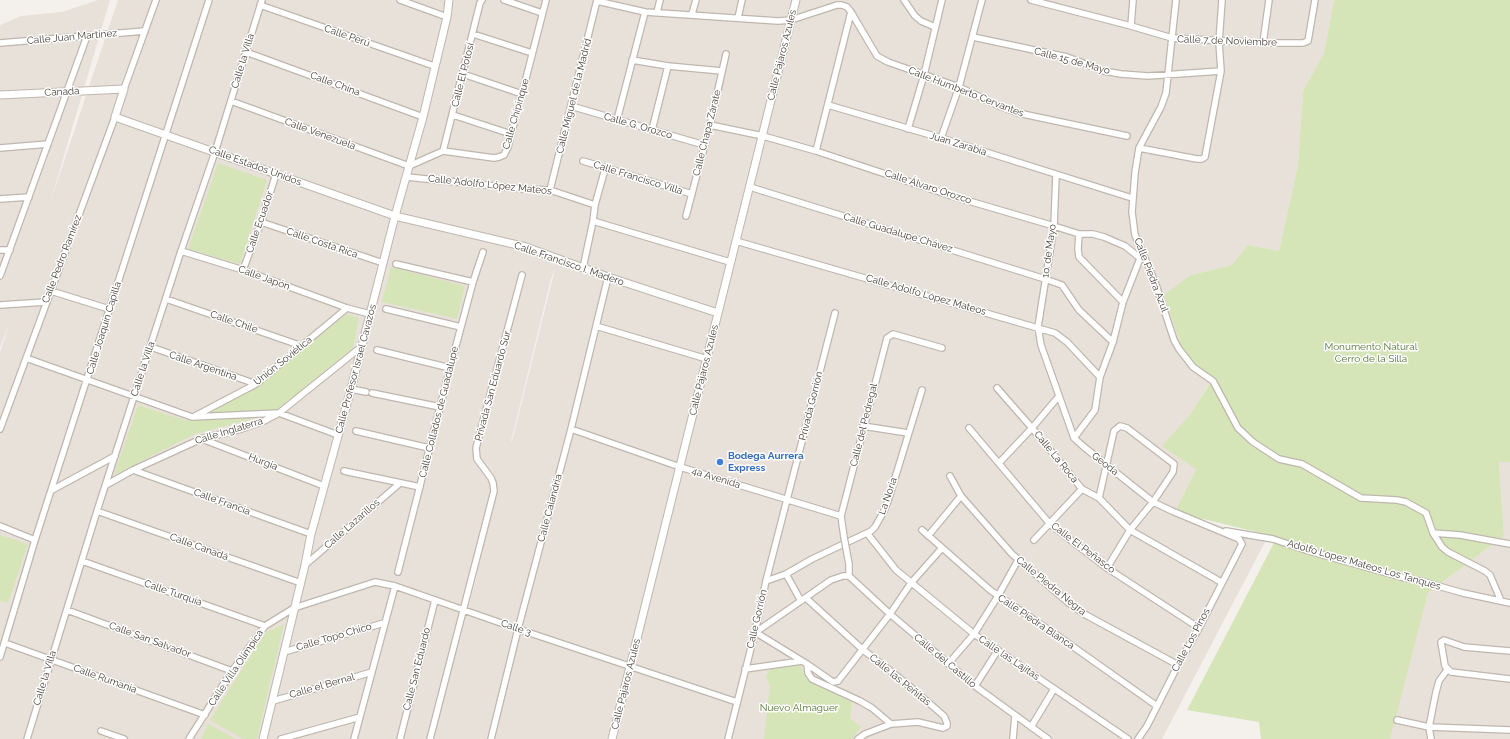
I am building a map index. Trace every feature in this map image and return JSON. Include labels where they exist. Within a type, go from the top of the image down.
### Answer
[{"type":"street","points":[[124,89],[156,0]]},
{"type":"street","name":"Calle Joaquín Capilla","points":[[0,657],[35,540],[210,0]]},
{"type":"street","points":[[400,0],[447,17]]},
{"type":"street","name":"Calle Profesor Israel Cavazos","points":[[263,739],[301,583],[311,534],[351,389],[395,216],[423,117],[434,66],[447,17],[449,0]]},
{"type":"street","name":"Calle El Potosí","points":[[443,151],[482,0]]},
{"type":"street","points":[[504,0],[542,13]]},
{"type":"street","name":"Calle Chipinque","points":[[443,151],[494,158],[504,155],[507,151],[546,0]]},
{"type":"street","points":[[658,12],[660,0]]},
{"type":"street","points":[[692,14],[696,0]]},
{"type":"street","points":[[738,18],[742,0]]},
{"type":"street","name":"Calle Pájaros Azules","points":[[612,739],[796,0]]},
{"type":"street","points":[[904,0],[915,16],[921,21],[935,27]]},
{"type":"street","points":[[908,129],[924,75],[942,0]]},
{"type":"street","points":[[941,138],[973,37],[982,0]]},
{"type":"street","name":"Calle 7 de Noviembre","points":[[1031,0],[1172,38],[1219,42],[1263,43],[1303,43],[1308,41],[1314,0]]},
{"type":"street","points":[[1131,26],[1133,0]]},
{"type":"street","name":"Calle Piedra Azul","points":[[1176,0],[1166,93],[1161,107],[1139,148],[1132,198],[1134,230],[1137,241],[1155,282],[1174,340],[1193,367],[1213,381],[1238,428],[1252,442],[1280,459],[1302,464],[1361,498],[1398,500],[1416,507],[1426,513],[1433,533]]},
{"type":"street","points":[[1139,148],[1197,159],[1204,157],[1221,71],[1219,42],[1222,0]]},
{"type":"street","points":[[1263,43],[1269,0]]},
{"type":"street","points":[[597,1],[645,12],[778,21],[791,20],[837,5],[847,7],[851,12],[816,151]]},
{"type":"street","name":"Calle Miguel de la Madrid","points":[[550,190],[597,1]]},
{"type":"street","name":"Calle la Villa","points":[[27,739],[50,659],[67,610],[97,511],[215,152],[261,3]]},
{"type":"street","name":"Calle Perú","points":[[261,3],[434,66]]},
{"type":"street","points":[[617,120],[645,12]]},
{"type":"street","name":"Calle Humberto Cervantes","points":[[851,12],[877,56],[888,62],[958,87],[1018,113],[1127,136]]},
{"type":"street","name":"Calle Juan Martínez","points":[[0,43],[145,31]]},
{"type":"street","points":[[473,34],[532,53]]},
{"type":"street","points":[[0,276],[87,36]]},
{"type":"street","name":"Calle 15 de Mayo","points":[[973,37],[1067,57],[1104,71],[1148,76],[1168,76],[1221,71]]},
{"type":"street","name":"Calle China","points":[[246,52],[423,117]]},
{"type":"street","name":"Calle Chapa Zárate","points":[[686,216],[710,125],[726,54]]},
{"type":"street","points":[[632,60],[668,66],[722,71]]},
{"type":"street","points":[[652,130],[668,66]]},
{"type":"street","points":[[464,74],[522,94]]},
{"type":"street","name":"Canada","points":[[0,96],[124,89]]},
{"type":"street","name":"Calle Pedro Ramírez","points":[[0,429],[124,89]]},
{"type":"street","name":"Calle Venezuela","points":[[231,101],[409,166]]},
{"type":"street","name":"Juan Zarabia","points":[[828,105],[941,138],[1132,198]]},
{"type":"street","name":"Calle G. Orozco","points":[[571,106],[704,145]]},
{"type":"street","points":[[453,115],[511,134]]},
{"type":"street","name":"Calle Estados Unidos","points":[[115,117],[395,216]]},
{"type":"street","name":"Calle Álvaro Orozco","points":[[710,125],[762,136],[816,151],[952,196],[1079,234],[1093,234],[1115,240],[1140,258]]},
{"type":"street","points":[[0,148],[48,144]]},
{"type":"street","points":[[409,166],[443,151]]},
{"type":"street","name":"Calle Francisco Villa","points":[[584,161],[605,169],[692,194]]},
{"type":"street","points":[[583,268],[595,205],[605,169]]},
{"type":"street","name":"Calle Ecuador","points":[[244,270],[276,174]]},
{"type":"street","name":"1o. de Mayo","points":[[1038,327],[1054,226],[1056,175]]},
{"type":"street","name":"Calle Adolfo López Mateos","points":[[407,176],[550,190],[595,205]]},
{"type":"street","name":"Calle Guadalupe Chávez","points":[[750,187],[1064,286],[1079,310],[1114,342]]},
{"type":"street","points":[[0,199],[29,197]]},
{"type":"street","name":"Calle Francisco I. Madero","points":[[395,216],[526,247],[608,277],[718,313]]},
{"type":"street","points":[[593,221],[730,262]]},
{"type":"street","name":"Calle Costa Rica","points":[[261,222],[383,263]]},
{"type":"street","points":[[1079,234],[1078,249],[1080,257],[1124,302]]},
{"type":"street","name":"Calle Adolfo López Mateos","points":[[736,241],[1055,333],[1061,337],[1100,377]]},
{"type":"street","points":[[0,250],[10,250]]},
{"type":"street","name":"Calle Japón","points":[[182,251],[244,270],[347,308],[370,314]]},
{"type":"street","name":"Calle Collados de Guadalupe","points":[[398,572],[450,368],[473,282],[483,252]]},
{"type":"street","points":[[1074,438],[1095,410],[1100,377],[1114,342],[1124,302],[1143,252]]},
{"type":"street","points":[[396,264],[473,282]]},
{"type":"street","name":"Privada San Eduardo Sur","points":[[430,739],[494,487],[491,478],[477,459],[476,448],[522,274]]},
{"type":"street","name":"Calle Calandria","points":[[491,739],[518,629],[571,429],[608,277]]},
{"type":"street","points":[[51,290],[109,309]]},
{"type":"street","name":"Calle Chile","points":[[166,299],[302,346]]},
{"type":"street","points":[[0,305],[46,302]]},
{"type":"street","name":"Unión Soviética","points":[[192,417],[256,384],[347,308]]},
{"type":"street","points":[[386,309],[461,327]]},
{"type":"street","name":"Privada Gorrión","points":[[787,500],[835,313]]},
{"type":"street","points":[[596,326],[707,359]]},
{"type":"street","name":"Geoda","points":[[1038,327],[1041,345],[1074,438],[1153,502],[1172,512],[1242,541]]},
{"type":"street","name":"Calle del Pedregal","points":[[841,516],[863,426],[888,336],[893,334],[942,348]]},
{"type":"street","name":"Calle Argentina","points":[[151,347],[256,384]]},
{"type":"street","name":"Calle Inglaterra","points":[[106,485],[133,470],[201,438],[241,429],[264,421],[279,412],[361,347]]},
{"type":"street","points":[[377,350],[450,368]]},
{"type":"street","points":[[26,358],[87,381],[192,417],[279,412],[338,435]]},
{"type":"street","name":"Calle La Roca","points":[[998,388],[1082,489],[1099,498],[1130,530],[1222,582]]},
{"type":"street","points":[[351,389],[440,407]]},
{"type":"street","name":"La Noria","points":[[786,574],[812,559],[867,533],[875,527],[884,510],[922,390]]},
{"type":"street","points":[[999,463],[1032,428],[1059,396]]},
{"type":"street","points":[[863,426],[908,433]]},
{"type":"street","points":[[1099,498],[1114,431],[1120,426],[1127,428],[1172,462],[1174,468],[1173,472],[1153,502],[1130,530],[1107,568]]},
{"type":"street","name":"Calle El Peñasco","points":[[969,428],[1050,524],[1107,568],[1199,628]]},
{"type":"street","name":"4a Avenida","points":[[571,429],[680,467],[841,516]]},
{"type":"street","points":[[356,431],[429,448]]},
{"type":"street","name":"Hurgia","points":[[201,438],[324,486]]},
{"type":"street","points":[[52,490],[115,456]]},
{"type":"street","name":"Calle Francia","points":[[133,470],[311,534]]},
{"type":"street","points":[[344,471],[399,484],[420,487]]},
{"type":"street","name":"Calle Piedra Negra","points":[[950,476],[961,496],[1018,560],[1071,605],[1086,615],[1178,665]]},
{"type":"street","name":"Calle Lazarillos","points":[[305,565],[399,484]]},
{"type":"street","points":[[1034,540],[1082,489]]},
{"type":"street","points":[[928,536],[961,496]]},
{"type":"street","name":"Calle Gorrión","points":[[728,739],[787,500]]},
{"type":"street","name":"Calle Canadá","points":[[97,511],[301,583]]},
{"type":"street","points":[[841,516],[849,564],[849,576],[843,576],[831,580],[804,600],[755,632],[805,662],[833,682],[838,682],[841,679],[862,649],[890,614],[911,583],[942,548]]},
{"type":"street","points":[[0,526],[35,540]]},
{"type":"street","name":"Calle Piedra Blanca","points":[[922,530],[998,596],[1157,706]]},
{"type":"street","name":"Adolfo Lopez Mateos Los Tanques","points":[[1218,530],[1258,535],[1401,577],[1510,603]]},
{"type":"street","name":"Calle las Lajitas","points":[[867,533],[896,570],[974,634],[1128,739]]},
{"type":"street","points":[[1433,533],[1460,535],[1510,544]]},
{"type":"street","points":[[1433,533],[1442,547],[1448,552],[1490,575],[1501,600]]},
{"type":"street","name":"Calle Los Pinos","points":[[1138,739],[1147,726],[1178,665],[1199,628],[1241,546],[1242,541]]},
{"type":"street","points":[[948,664],[974,634],[998,596],[1018,560]]},
{"type":"street","name":"Calle Turquía","points":[[82,561],[264,626]]},
{"type":"street","points":[[766,581],[786,574]]},
{"type":"street","name":"Calle las Peñitas","points":[[786,574],[804,600],[944,716],[947,726],[943,728],[918,722],[891,724]]},
{"type":"street","name":"Calle del Castillo","points":[[849,576],[948,664],[975,686],[1048,739]]},
{"type":"street","name":"Calle 3","points":[[294,608],[375,582],[395,586],[630,667],[737,702]]},
{"type":"street","points":[[354,739],[395,586]]},
{"type":"street","name":"Calle San Eduardo","points":[[400,739],[435,600]]},
{"type":"street","name":"Calle Villa Olímpica","points":[[189,739],[232,671],[264,626],[294,608]]},
{"type":"street","name":"Calle San Salvador","points":[[67,610],[232,671]]},
{"type":"street","name":"Calle Topo Chico","points":[[284,652],[384,623]]},
{"type":"street","points":[[1510,651],[1464,647],[1444,640],[1441,641],[1447,670],[1456,673],[1510,679]]},
{"type":"street","name":"Calle Rumania","points":[[5,643],[205,715]]},
{"type":"street","points":[[975,686],[998,650]]},
{"type":"street","points":[[745,669],[805,662]]},
{"type":"street","points":[[805,662],[808,673],[812,679],[860,701],[872,708],[891,724],[865,734],[858,739]]},
{"type":"street","points":[[1431,739],[1429,727],[1436,692],[1439,681],[1447,670]]},
{"type":"street","name":"Calle el Bernal","points":[[273,701],[372,672]]},
{"type":"street","points":[[1031,727],[1054,689]]},
{"type":"street","points":[[1012,739],[1015,716]]},
{"type":"street","points":[[281,739],[360,717]]},
{"type":"street","points":[[1397,720],[1429,727],[1510,730]]},
{"type":"street","points":[[101,731],[124,739]]},
{"type":"shaded area","points":[[98,0],[110,0],[51,200],[118,0],[1334,0],[1324,53],[1303,91],[1298,165],[1279,251],[1248,245],[1232,265],[1191,275],[1183,351],[1210,382],[1189,416],[1196,469],[1176,512],[1266,540],[1162,739],[432,739],[478,572],[464,609],[430,739],[0,739],[0,352],[10,322],[0,347],[0,25],[21,16],[62,12]],"holes":[[[555,269],[512,441],[551,279]]]},
{"type":"shaded area","points":[[1499,462],[1510,462],[1510,739],[1388,739],[1428,593],[1504,536]]},
{"type":"green space","name":"Monumento Natural Cerro de la Silla","points":[[1334,0],[1510,0],[1510,462],[1499,462],[1504,536],[1428,593],[1390,739],[1261,739],[1259,722],[1187,710],[1277,537],[1175,512],[1196,469],[1162,446],[1189,416],[1210,383],[1183,351],[1164,295],[1191,275],[1232,265],[1248,245],[1279,251],[1298,165],[1303,91],[1324,53]]},
{"type":"green space","points":[[218,163],[267,180],[240,264],[188,249]]},
{"type":"green space","points":[[391,267],[465,286],[457,319],[382,302]]},
{"type":"green space","points":[[347,314],[359,318],[353,348],[277,410],[206,414],[255,388]]},
{"type":"green space","points":[[138,405],[188,421],[256,418],[195,434],[114,475]]},
{"type":"green space","points":[[0,535],[28,544],[8,603],[0,601]]},
{"type":"green space","points":[[284,624],[257,739],[243,739],[210,720],[265,633]]},
{"type":"green space","name":"Nuevo Almaguer","points":[[801,665],[803,673],[819,686],[852,702],[850,718],[861,727],[852,739],[764,739],[770,686],[766,677],[767,674],[772,668]]},
{"type":"green space","points":[[208,724],[236,739],[201,739]]},
{"type":"place","name":"Bodega Aurrera Express","points":[[720,462]]}]
